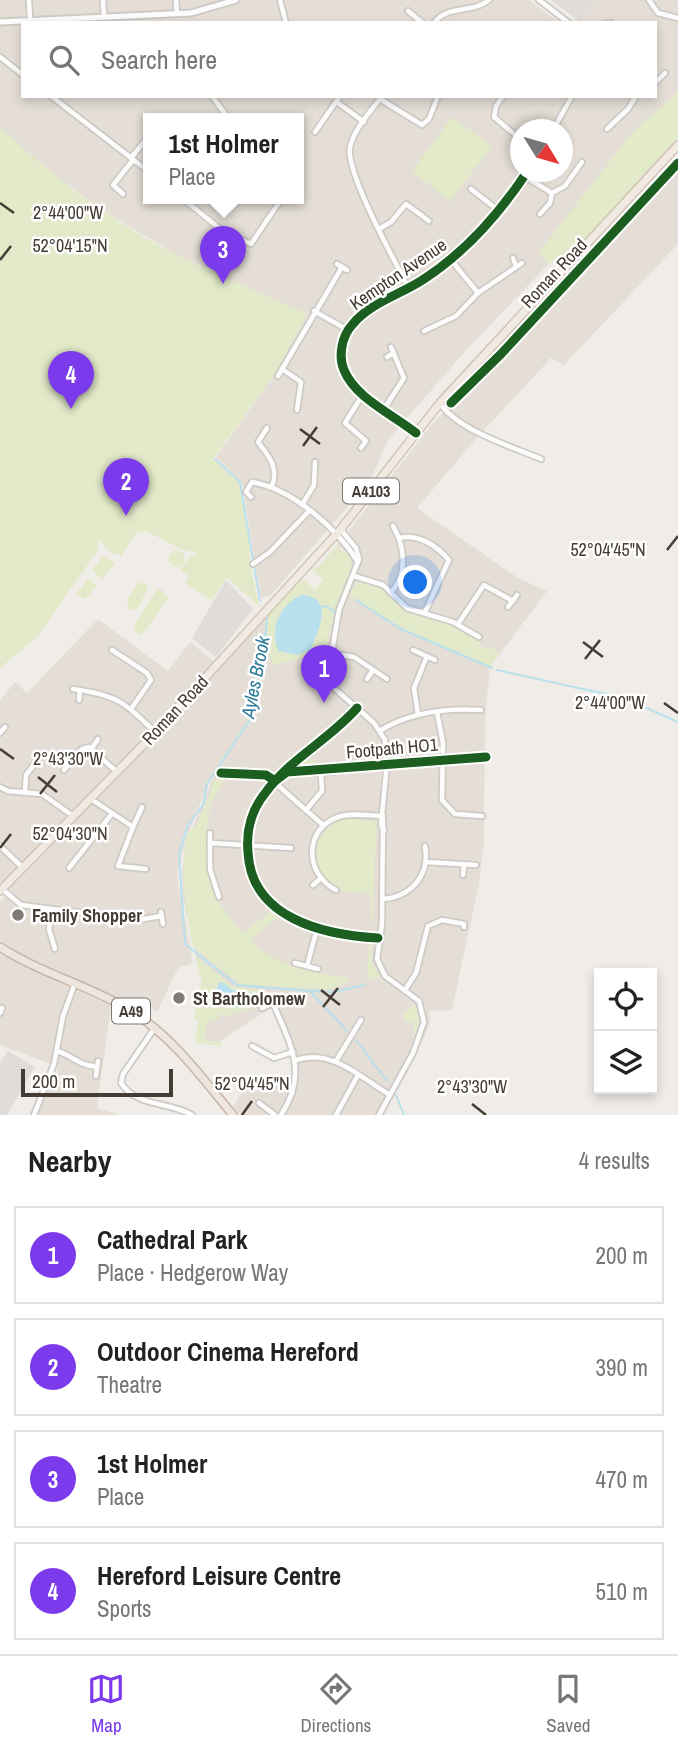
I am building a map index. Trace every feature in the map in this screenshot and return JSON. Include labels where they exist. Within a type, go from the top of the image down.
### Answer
[{"type":"highway","name":"A49","points":[[0,947],[74,986],[122,1005],[155,1028],[188,1061],[233,1115]]},
{"type":"main road","name":"Roman Road","points":[[1,890],[155,732],[337,533],[440,403],[678,145]]},
{"type":"street","points":[[29,0],[30,20]]},
{"type":"street","points":[[103,0],[104,17]]},
{"type":"street","points":[[176,0],[177,14]]},
{"type":"street","points":[[0,22],[94,20],[104,17],[177,14],[209,10],[236,0]]},
{"type":"street","points":[[280,0],[285,21]]},
{"type":"street","points":[[436,21],[448,11],[477,7],[489,0]]},
{"type":"street","points":[[539,0],[566,21]]},
{"type":"street","points":[[649,0],[658,13],[678,18]]},
{"type":"street","points":[[408,11],[420,21]]},
{"type":"street","points":[[157,15],[158,21]]},
{"type":"street","points":[[0,57],[21,73]]},
{"type":"street","points":[[657,81],[666,73]]},
{"type":"street","points":[[54,98],[143,168]]},
{"type":"street","points":[[213,98],[224,113]]},
{"type":"street","points":[[314,132],[339,98]]},
{"type":"street","points":[[409,289],[379,229],[349,155],[354,138],[381,98],[422,125],[429,120],[437,98]]},
{"type":"street","points":[[502,98],[496,106],[494,117],[510,131]]},
{"type":"street","points":[[559,119],[571,98]]},
{"type":"street","points":[[607,129],[634,98]]},
{"type":"street","points":[[338,103],[363,122]]},
{"type":"street","points":[[123,194],[113,185],[143,144]]},
{"type":"street","points":[[552,193],[565,186],[582,162]]},
{"type":"street","name":"Roman Road","points":[[451,403],[508,346],[678,163]]},
{"type":"street","name":"Kempton Avenue","points":[[416,433],[351,384],[342,365],[343,344],[348,330],[363,314],[409,289],[451,260],[499,211],[520,182]]},
{"type":"street","points":[[537,182],[552,193]]},
{"type":"street","points":[[471,189],[499,211]]},
{"type":"street","points":[[540,214],[550,203],[552,193]]},
{"type":"street","points":[[189,204],[224,232],[251,244],[278,204]]},
{"type":"street","points":[[379,229],[391,222],[406,204],[429,221]]},
{"type":"street","points":[[513,258],[516,265]]},
{"type":"street","points":[[451,260],[478,293]]},
{"type":"street","points":[[424,331],[456,316],[478,293],[522,262]]},
{"type":"street","points":[[278,376],[342,267]]},
{"type":"street","points":[[314,311],[348,330]]},
{"type":"street","points":[[500,338],[508,346]]},
{"type":"street","points":[[384,409],[404,378],[393,350],[387,357]]},
{"type":"street","points":[[282,369],[302,382],[297,410]]},
{"type":"street","points":[[361,448],[366,441],[345,423],[363,394]]},
{"type":"street","points":[[440,403],[446,411],[474,429],[541,459]]},
{"type":"street","points":[[267,428],[258,442],[274,466],[276,476],[272,486]]},
{"type":"street","points":[[302,505],[314,485],[315,462]]},
{"type":"street","points":[[251,497],[246,492],[252,482],[272,486],[302,505],[337,533],[358,562],[339,610],[327,670],[331,684],[381,730],[387,745],[382,898],[377,959],[380,970],[419,1001],[424,1022],[413,1053],[379,1115]]},
{"type":"street","points":[[253,564],[270,552],[309,511]]},
{"type":"street","points":[[391,592],[403,573],[399,538],[393,526]]},
{"type":"street","points":[[399,538],[409,536],[421,539],[449,560],[425,612]]},
{"type":"street","points":[[354,576],[379,583],[407,608],[458,624],[480,637]]},
{"type":"street","points":[[458,624],[484,585],[513,601]]},
{"type":"street","points":[[508,607],[517,595]]},
{"type":"street","points":[[112,650],[150,677],[150,686],[131,709]]},
{"type":"street","points":[[413,650],[435,660]]},
{"type":"street","points":[[329,653],[354,657],[387,679]]},
{"type":"street","points":[[418,715],[414,688],[427,656]]},
{"type":"street","points":[[367,679],[373,670]]},
{"type":"street","points":[[73,689],[110,695],[131,709],[155,732]]},
{"type":"street","points":[[79,700],[80,690]]},
{"type":"street","points":[[357,708],[274,782],[253,816],[247,845],[252,873],[265,897],[289,917],[317,929],[378,938]]},
{"type":"street","points":[[381,730],[396,721],[418,715],[481,710]]},
{"type":"street","points":[[436,712],[443,743],[442,800],[455,814],[471,818],[482,816]]},
{"type":"street","points":[[0,733],[5,727]]},
{"type":"street","points":[[92,748],[98,739]]},
{"type":"street","points":[[64,769],[82,749],[92,748],[117,771]]},
{"type":"street","points":[[25,791],[26,775],[38,760]]},
{"type":"street","points":[[314,773],[334,772]]},
{"type":"street","points":[[306,810],[322,791],[321,773]]},
{"type":"street","points":[[274,782],[323,825]]},
{"type":"street","points":[[0,787],[16,792],[42,794],[73,816]]},
{"type":"street","points":[[91,798],[132,828]]},
{"type":"street","points":[[142,807],[118,866],[146,869]]},
{"type":"street","points":[[69,868],[111,815]]},
{"type":"street","points":[[336,890],[320,879],[314,867],[314,839],[323,825],[343,815],[383,818]]},
{"type":"street","points":[[210,833],[211,876],[219,897]]},
{"type":"street","points":[[210,844],[291,848]]},
{"type":"street","points":[[0,846],[23,868]]},
{"type":"street","points":[[382,898],[409,891],[418,881],[426,862],[425,846]]},
{"type":"street","points":[[426,862],[476,866]]},
{"type":"street","points":[[463,875],[464,865]]},
{"type":"street","points":[[313,885],[320,879]]},
{"type":"street","points":[[1,890],[21,905],[138,920],[161,914],[163,924]]},
{"type":"street","points":[[51,909],[49,929],[55,949]]},
{"type":"street","points":[[405,990],[416,974],[428,926],[442,920],[464,924],[464,928]]},
{"type":"street","points":[[307,966],[317,929]]},
{"type":"street","points":[[295,963],[318,969]]},
{"type":"street","points":[[34,1115],[57,1051],[63,1016],[74,986]]},
{"type":"street","points":[[262,1008],[286,998]]},
{"type":"street","points":[[273,1003],[296,1060],[294,1082],[281,1115]]},
{"type":"street","points":[[336,1061],[361,1020]]},
{"type":"street","points":[[155,1028],[123,1074],[121,1083],[153,1104],[181,1108],[192,1115]]},
{"type":"street","points":[[357,1028],[365,1033]]},
{"type":"street","points":[[253,1046],[274,1058],[293,1052]]},
{"type":"street","points":[[57,1051],[79,1064],[97,1067]]},
{"type":"street","points":[[296,1060],[317,1057],[336,1061],[390,1095]]},
{"type":"street","points":[[96,1076],[98,1061]]},
{"type":"street","points":[[336,1115],[358,1075]]},
{"type":"street","points":[[259,1103],[275,1115]]},
{"type":"shaded area","points":[[0,0],[529,0],[557,21],[21,21],[21,98],[657,98],[657,21],[580,21],[596,0],[678,0],[678,92],[631,134],[539,253],[549,263],[547,266],[468,348],[388,440],[370,481],[271,595],[261,599],[242,483],[216,457],[275,374],[210,269],[181,257],[113,217],[41,166],[0,127]]},
{"type":"shaded area","points":[[551,0],[596,0],[579,21]]},
{"type":"shaded area","points":[[678,165],[678,244],[564,365],[551,358],[417,508],[518,578],[547,591],[490,667],[485,720],[484,843],[479,884],[452,1010],[429,1011],[430,1023],[424,1038],[383,1115],[241,1115],[233,1106],[245,1088],[262,1087],[292,1076],[293,1062],[272,1007],[219,1042],[195,1040],[199,1021],[194,1019],[202,983],[183,898],[182,871],[187,842],[213,777],[227,756],[211,776],[186,840],[177,876],[193,963],[178,968],[157,1012],[142,1003],[126,1002],[25,958],[0,940],[0,901],[12,891],[0,881],[0,700],[15,682],[27,693],[98,619],[168,671],[190,642],[217,664],[266,615],[273,664],[325,652],[335,608],[349,575],[343,549],[336,547],[433,423],[501,357]]},
{"type":"shaded area","points":[[226,580],[253,609],[216,657],[192,638]]},
{"type":"shaded area","points":[[0,954],[111,1006],[97,1108],[119,1115],[37,1115],[59,1067],[0,1045]]},
{"type":"shaded area","points":[[8,1051],[35,1067],[7,1115],[0,1115],[0,1062]]},
{"type":"green space","points":[[678,92],[678,138],[563,264],[549,263],[538,253],[631,134]]},
{"type":"green space","points":[[452,117],[492,146],[450,201],[412,171]]},
{"type":"green space","points":[[0,127],[41,164],[132,230],[181,257],[307,314],[275,374],[213,459],[239,483],[259,606],[227,578],[212,600],[185,583],[189,577],[181,570],[190,556],[198,552],[185,551],[146,531],[135,534],[121,556],[112,553],[99,540],[98,550],[37,637],[0,668]]},
{"type":"green space","points":[[336,547],[349,554],[352,566],[335,608],[325,652],[273,665],[266,647],[266,615],[283,596],[304,580],[315,590],[323,580],[313,571]]},
{"type":"green space","points":[[177,551],[183,553],[183,565],[177,567],[171,565],[169,559],[171,553]]},
{"type":"green space","points":[[102,556],[115,563],[102,579],[92,571]]},
{"type":"green space","points":[[88,578],[97,586],[85,599],[76,594]]},
{"type":"green space","points":[[142,582],[148,586],[138,609],[129,610],[127,601],[136,585]]},
{"type":"green space","points":[[357,582],[382,589],[406,612],[455,627],[479,640],[483,649],[490,647],[500,654],[490,666],[401,628],[349,595]]},
{"type":"green space","points":[[160,589],[169,597],[141,636],[134,631],[134,626],[155,592]]},
{"type":"green space","points":[[305,757],[308,761],[312,758],[320,768],[290,770]]},
{"type":"green space","points":[[380,760],[374,764],[320,768],[326,764],[329,767],[335,763]]},
{"type":"green space","points":[[217,776],[226,776],[209,811],[206,846],[212,886],[223,909],[243,933],[273,910],[279,915],[251,939],[259,948],[282,962],[310,971],[349,978],[348,982],[332,989],[241,985],[193,947],[184,890],[187,832],[196,827]]},
{"type":"green space","points":[[348,818],[377,822],[371,934],[370,893],[338,889],[327,882],[316,862],[316,850],[325,830]]},
{"type":"green space","points":[[369,942],[372,943],[372,963],[380,977],[367,980]]},
{"type":"green space","points":[[195,956],[233,987],[278,993],[277,998],[253,1009],[225,1016],[221,1013],[218,1019],[206,1023],[205,1041],[221,1042],[221,1046],[194,1043],[199,1021],[194,1019],[202,983]]},
{"type":"green space","points":[[415,1004],[420,1020],[413,1040],[414,1022],[404,1021],[403,1015]]},
{"type":"water","points":[[301,595],[312,597],[318,601],[321,608],[320,624],[311,649],[298,655],[278,651],[275,633],[278,618],[287,605]]},
{"type":"water","points":[[222,982],[233,990],[255,994],[256,1001],[249,1007],[213,1007],[218,983]]},
{"type":"waterway","name":"Ayles Brook","points":[[215,459],[240,482],[260,601]]},
{"type":"waterway","points":[[356,600],[401,629],[492,668]]},
{"type":"waterway","points":[[321,606],[334,612]]},
{"type":"waterway","name":"Ayles Brook","points":[[267,617],[264,650],[251,718],[207,784],[203,805],[188,825],[179,854],[185,944],[237,985],[310,991],[347,1031]]},
{"type":"waterway","points":[[497,670],[624,698],[678,722]]},
{"type":"waterway","points":[[311,991],[333,992],[365,985]]},
{"type":"waterway","name":"Ayles Brook","points":[[356,1040],[387,1081]]},
{"type":"waterway","name":"Ayles Brook","points":[[396,1095],[404,1115]]},
{"type":"cycle path","points":[[451,403],[501,354],[678,163]]},
{"type":"cycle path","points":[[416,433],[366,397],[349,380],[341,359],[346,335],[367,311],[424,279],[468,244],[520,182]]},
{"type":"cycle path","points":[[357,708],[287,769],[266,792],[251,820],[248,852],[252,875],[262,893],[294,919],[335,933],[378,938]]},
{"type":"cycle path","name":"Footpath HO1","points":[[221,773],[266,775],[275,781],[287,772],[486,757]]},
{"type":"place","name":"1st Holmer","points":[[223,284]]},
{"type":"place","name":"Hereford Leisure Centre","points":[[71,409]]},
{"type":"place","name":"Outdoor Cinema Hereford","points":[[126,516]]},
{"type":"place","name":"Cathedral Park","points":[[324,703]]},
{"type":"place","name":"Family Shopper","points":[[18,915]]},
{"type":"place","name":"St Bartholomew","points":[[179,998]]}]
